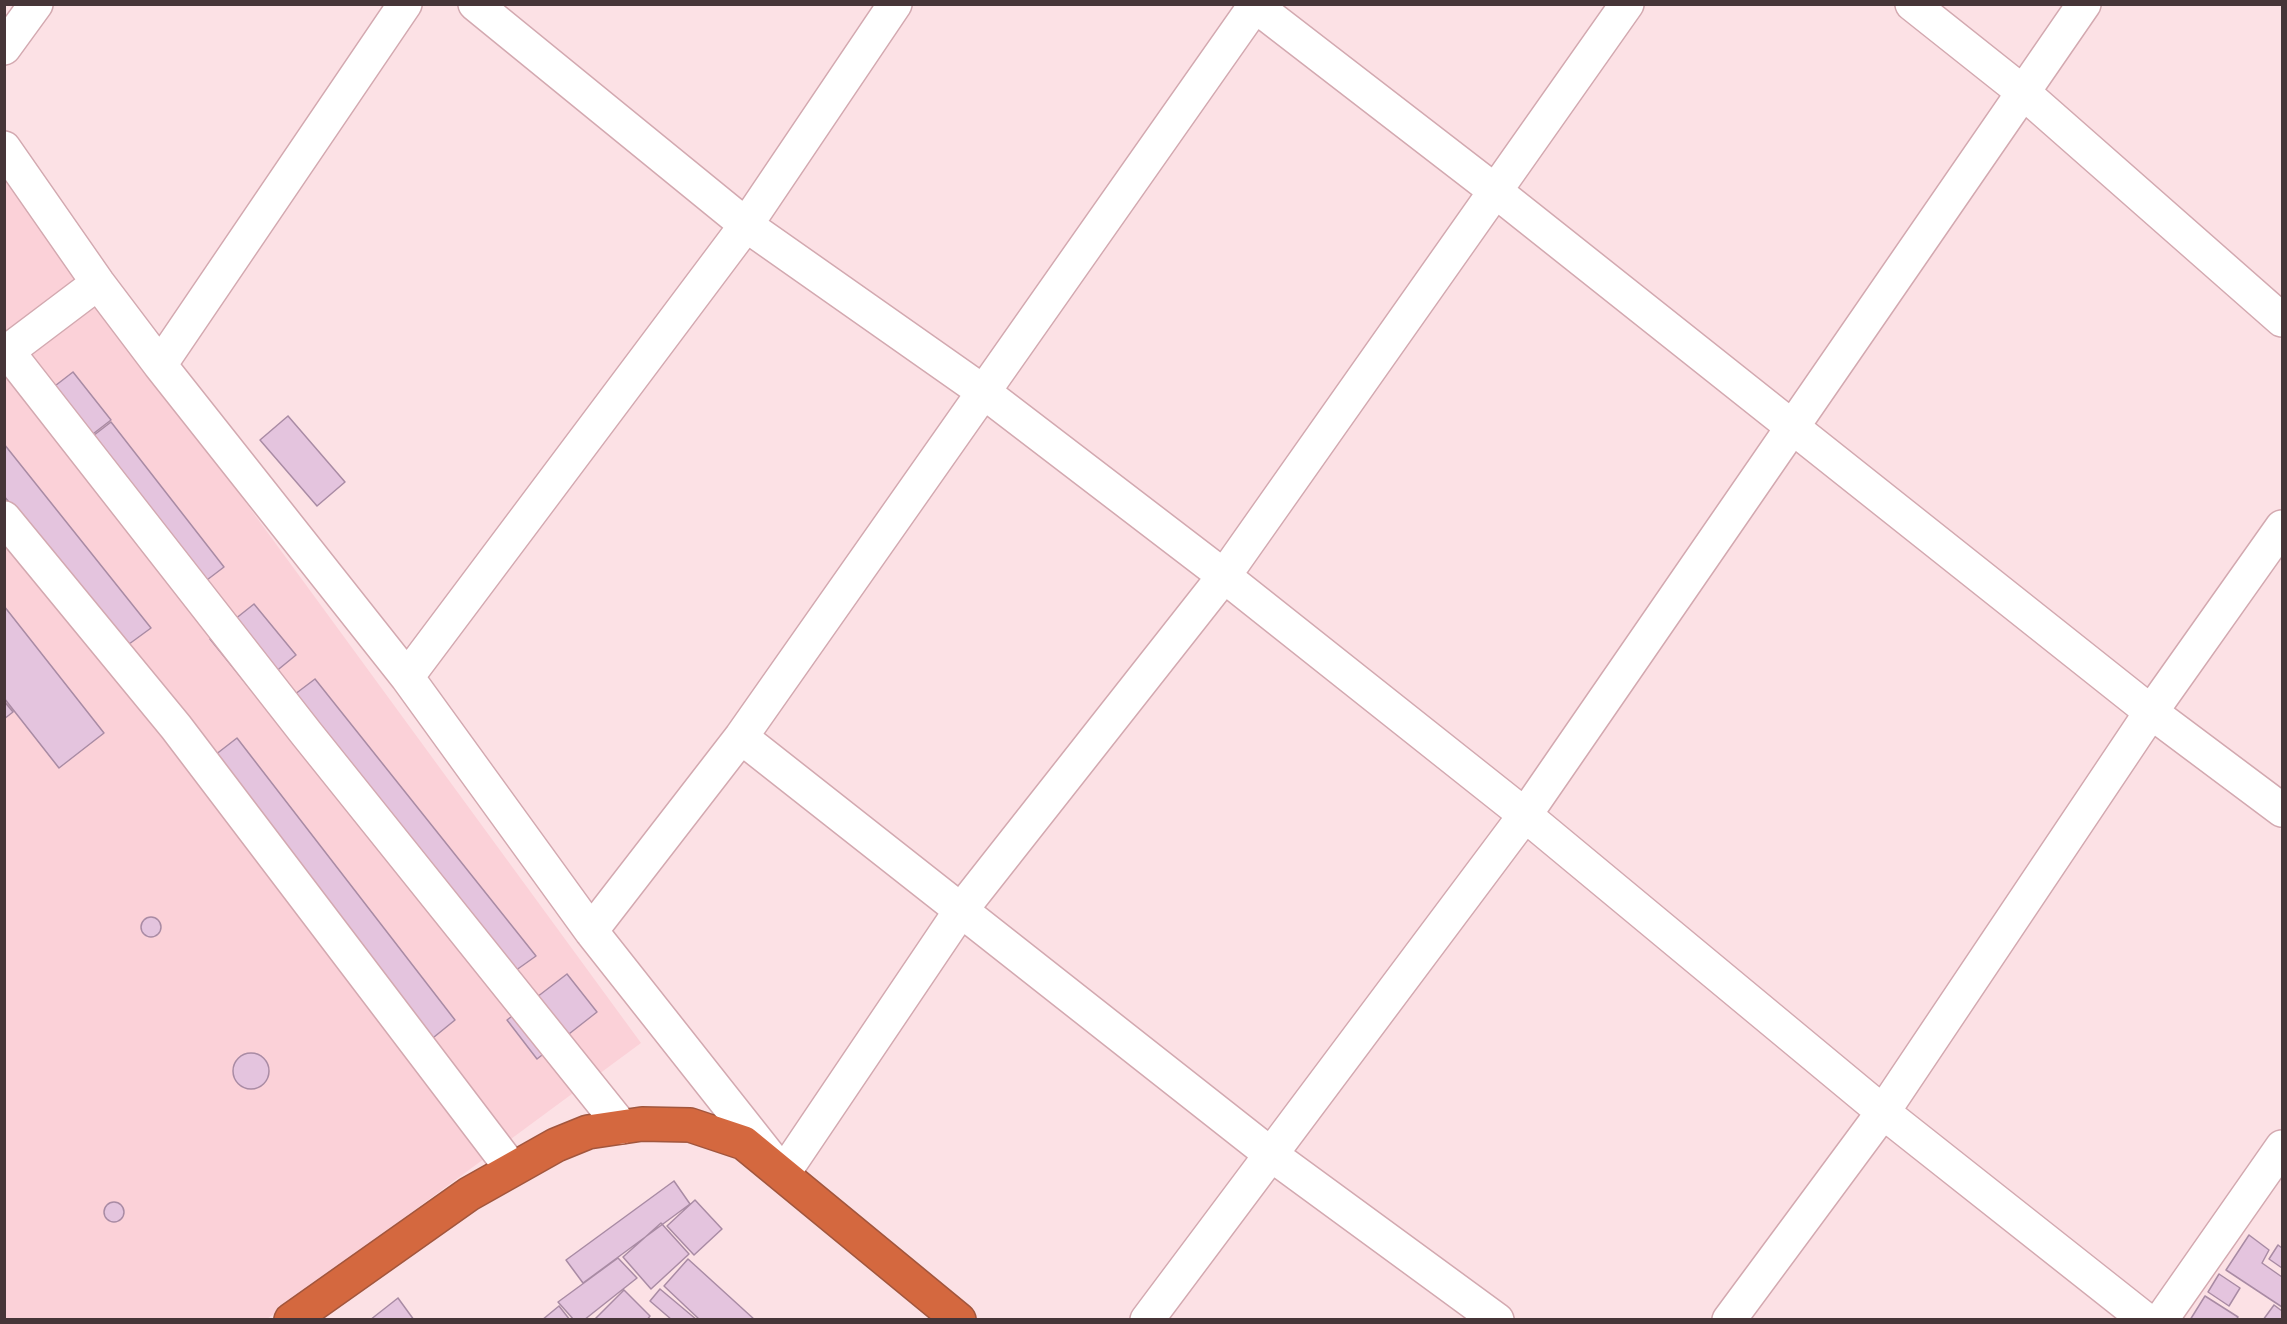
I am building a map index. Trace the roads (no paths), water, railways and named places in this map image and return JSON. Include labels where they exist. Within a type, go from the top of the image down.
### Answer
[{"type":"highway","points":[[291,1320],[469,1194],[512,1169],[566,1140],[588,1132],[642,1124],[690,1125],[744,1143],[959,1320]]},
{"type":"street","points":[[4,48],[36,4]]},
{"type":"street","points":[[160,364],[405,4]]},
{"type":"street","points":[[475,4],[746,225],[985,393],[1224,576],[1525,815],[1883,1112],[2146,1320]]},
{"type":"street","points":[[407,677],[746,225],[895,4]]},
{"type":"street","points":[[4,148],[98,283],[407,677],[591,931],[783,1174],[961,910],[1224,576],[1627,4]]},
{"type":"street","points":[[1912,4],[2024,93],[2283,320]]},
{"type":"street","points":[[1147,1320],[1269,1153],[1525,815],[1794,429],[2085,4]]},
{"type":"street","points":[[591,931],[741,737],[985,393],[1255,5],[1494,190],[2151,712],[2283,810]]},
{"type":"street","points":[[98,283],[6,353],[621,1127]]},
{"type":"street","points":[[4,518],[176,727],[512,1169]]},
{"type":"street","points":[[1729,1320],[1883,1112],[2151,712],[2283,527]]},
{"type":"street","points":[[741,737],[1269,1153],[1497,1320]]},
{"type":"street","points":[[2161,1320],[2283,1147]]}]
